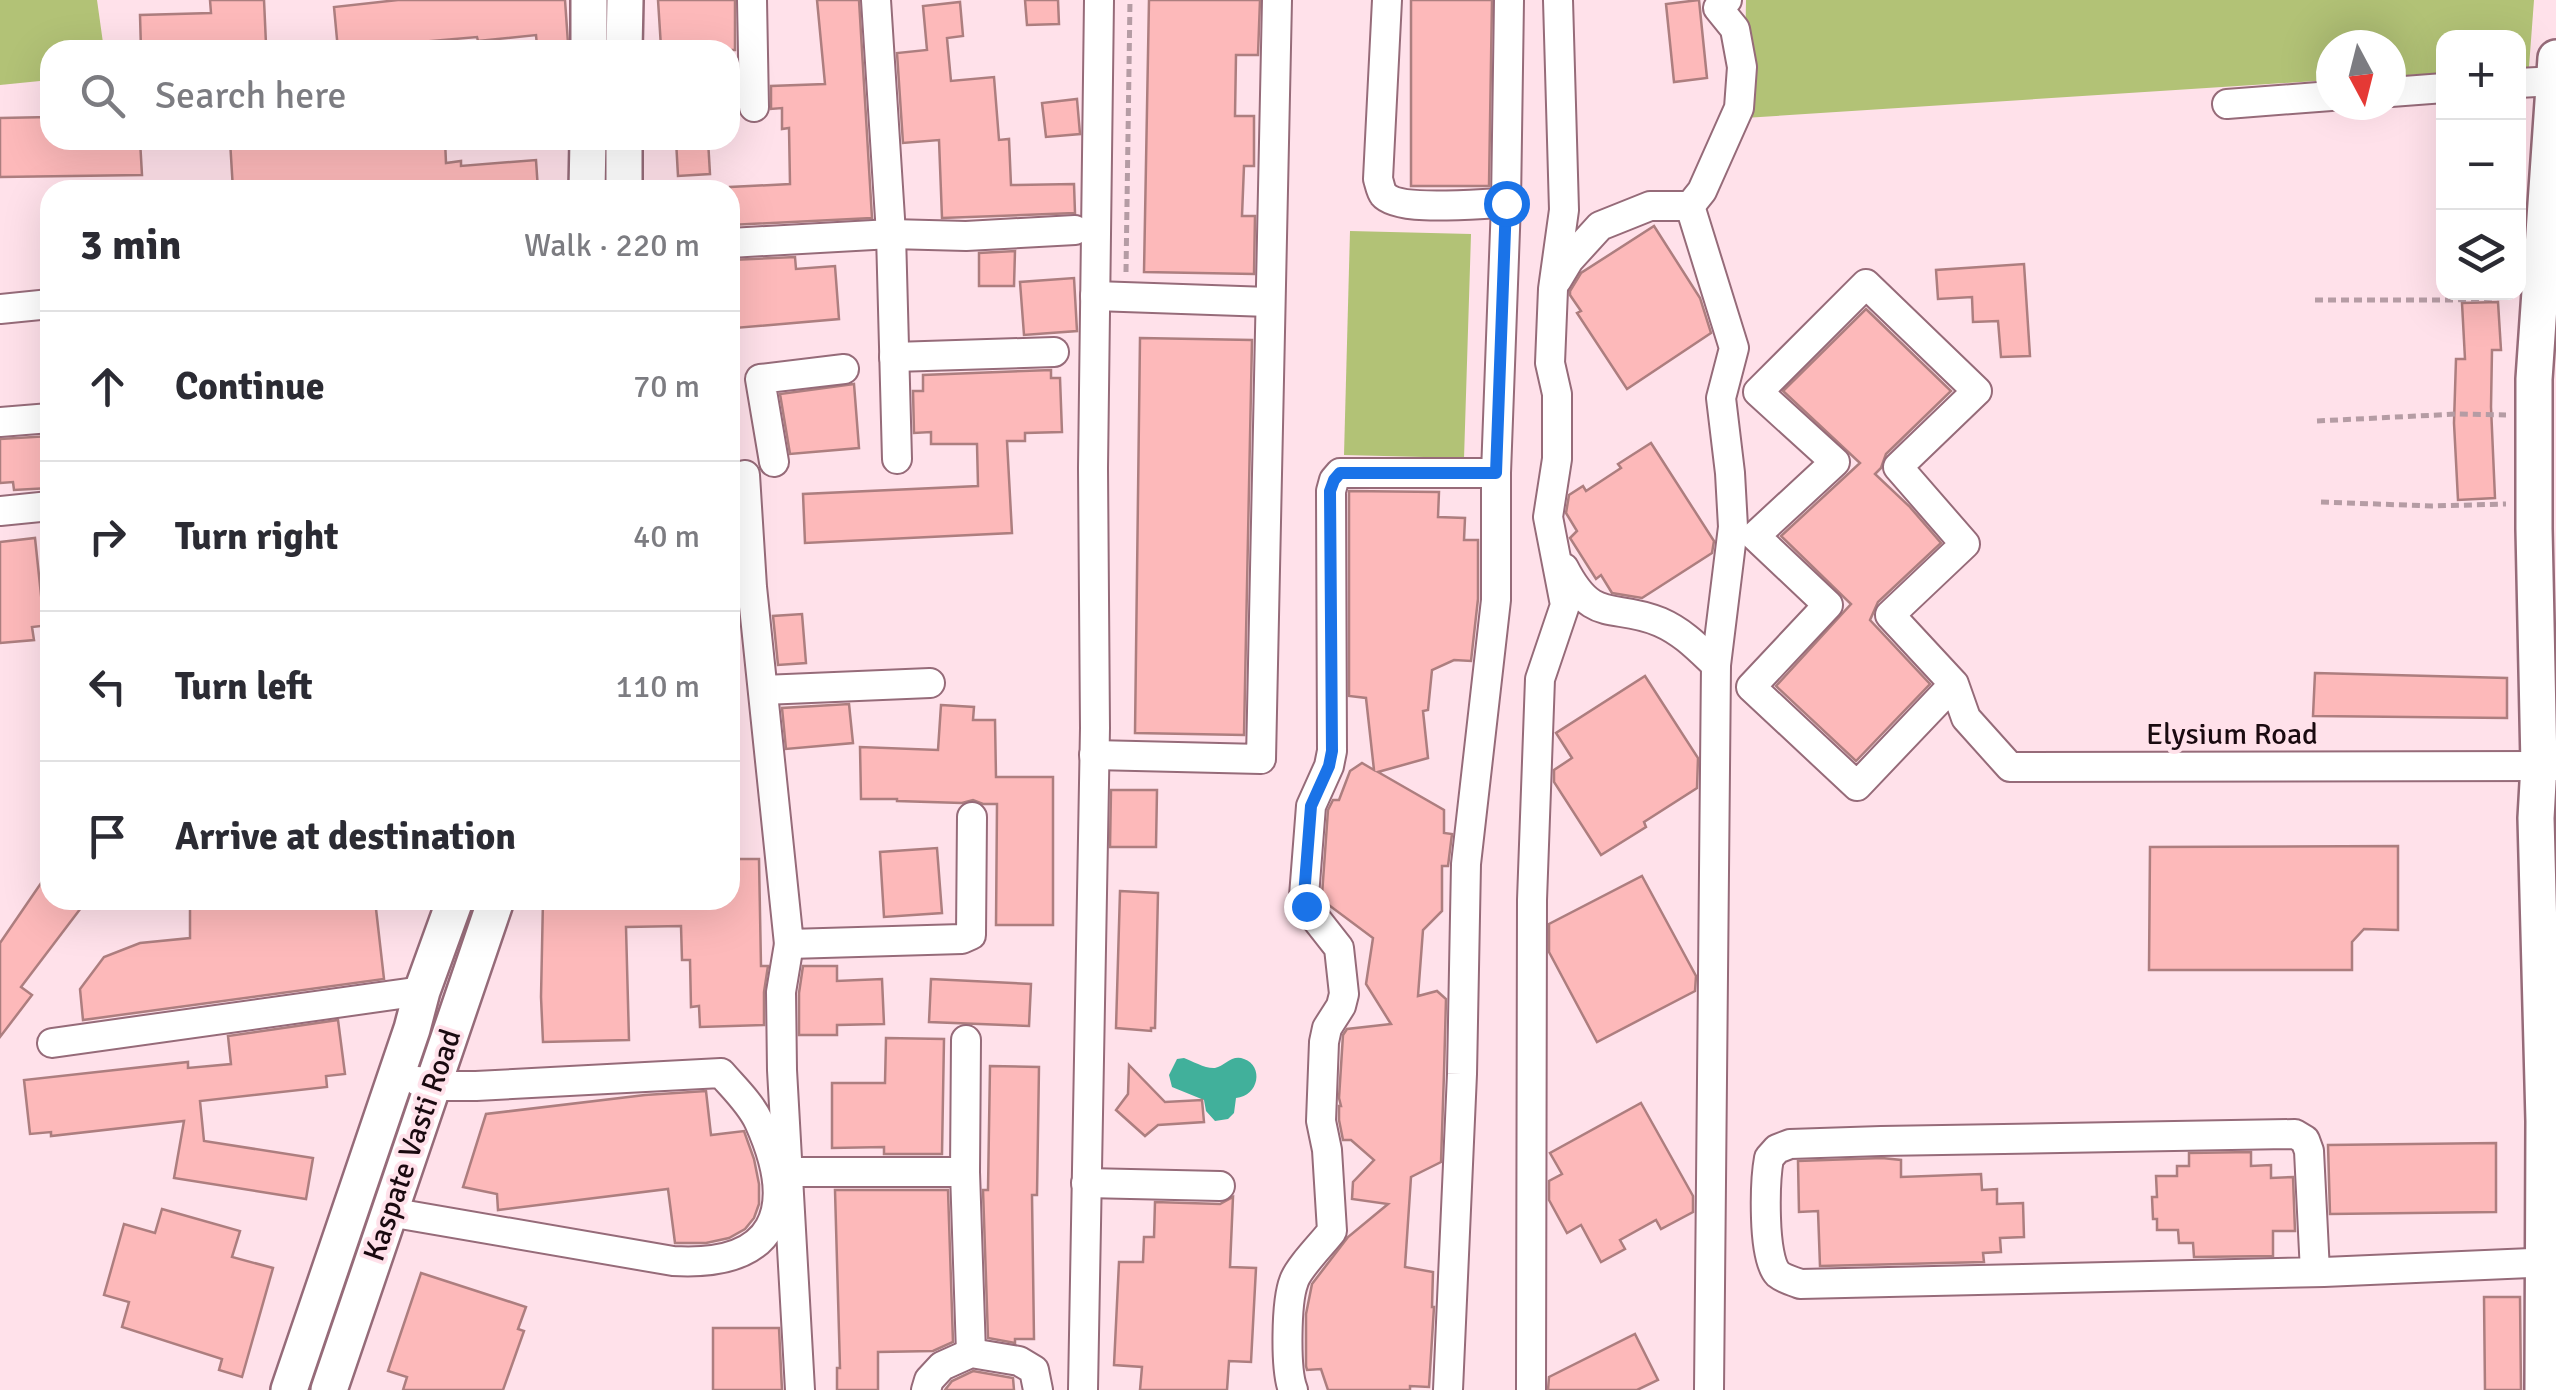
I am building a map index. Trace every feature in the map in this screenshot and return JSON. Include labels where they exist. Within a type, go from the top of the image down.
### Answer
[{"type":"main road","points":[[589,0],[589,40]]},
{"type":"main road","points":[[624,40],[625,0]]},
{"type":"main road","points":[[2544,1390],[2550,1263],[2536,818],[2548,766],[2546,569],[2534,415],[2539,297],[2550,204],[2555,69]]},
{"type":"main road","points":[[587,180],[588,150]]},
{"type":"main road","points":[[624,150],[624,180]]},
{"type":"main road","name":"Kaspate Vasti Road","points":[[290,1390],[451,910]]},
{"type":"main road","name":"Kaspate Vasti Road","points":[[328,1390],[493,910]]},
{"type":"street","points":[[752,0],[754,107]]},
{"type":"street","points":[[876,0],[890,234],[897,459]]},
{"type":"street","points":[[1082,1390],[1094,754],[1099,0]]},
{"type":"street","points":[[1094,754],[1261,759],[1277,0]]},
{"type":"street","points":[[1387,0],[1378,179],[1382,193],[1393,202],[1410,205],[1506,203]]},
{"type":"street","points":[[1448,1390],[1462,1074],[1466,864],[1496,600],[1508,0]]},
{"type":"street","points":[[1531,1390],[1532,900],[1540,678],[1565,604],[1548,517],[1557,460],[1557,394],[1550,363],[1552,289],[1564,210],[1558,0]]},
{"type":"street","points":[[1690,206],[1702,190],[1738,108],[1742,66],[1734,29],[1717,3]]},
{"type":"street","points":[[2526,80],[2555,69]]},
{"type":"street","points":[[2406,91],[2436,89]]},
{"type":"street","points":[[2227,104],[2316,97]]},
{"type":"street","points":[[1552,289],[1568,260],[1600,226],[1650,206],[1690,206]]},
{"type":"street","points":[[1690,206],[1734,348],[1721,398],[1733,527],[1716,665],[1709,1390]]},
{"type":"street","points":[[740,242],[1075,230]]},
{"type":"street","name":"Elysium Road","points":[[1954,684],[1857,786],[1751,687],[1828,605],[1755,536],[1834,462],[1758,392],[1866,284],[1976,392],[1898,467],[1965,544],[1890,615],[1954,684],[1966,718],[2010,767],[2548,766]]},
{"type":"street","points":[[1095,296],[1269,302]]},
{"type":"street","points":[[0,309],[40,305]]},
{"type":"street","points":[[894,357],[1054,352]]},
{"type":"street","points":[[740,475],[780,471],[760,379],[844,369]]},
{"type":"street","points":[[0,422],[40,419]]},
{"type":"street","points":[[1293,1390],[1286,1334],[1294,1280],[1332,1232],[1327,1150],[1321,1122],[1324,1042],[1344,994],[1339,948],[1306,906],[1304,896],[1311,806],[1332,751],[1330,491],[1340,473],[1496,473]]},
{"type":"street","points":[[740,491],[789,944],[781,992],[782,1070],[800,1390]]},
{"type":"street","points":[[0,511],[40,507]]},
{"type":"street","points":[[1556,552],[1572,584],[1592,604],[1610,612],[1662,623],[1686,636],[1716,665]]},
{"type":"street","points":[[763,690],[930,682]]},
{"type":"street","points":[[789,944],[962,939],[970,935],[972,817]]},
{"type":"street","points":[[52,1043],[422,991]]},
{"type":"street","points":[[966,1040],[965,1172],[971,1353]]},
{"type":"street","points":[[389,1212],[700,1263],[750,1248],[770,1230],[777,1204],[774,1170],[758,1120],[721,1073],[431,1086],[397,1072]]},
{"type":"street","points":[[2315,1272],[2309,1151],[2305,1140],[2295,1134],[1790,1144],[1777,1149],[1769,1158],[1766,1233],[1771,1263],[1779,1274],[1800,1284],[2315,1272],[2550,1263]]},
{"type":"street","points":[[789,1172],[965,1172]]},
{"type":"street","points":[[1086,1183],[1220,1186]]},
{"type":"street","points":[[926,1390],[929,1380],[942,1366],[971,1353],[1019,1361],[1034,1370],[1038,1390]]},
{"type":"path","points":[[2315,300],[2539,297]]},
{"type":"path","points":[[2316,421],[2457,414],[2534,415]]},
{"type":"path","points":[[2321,502],[2432,506],[2542,520]]},
{"type":"shaded area","points":[[0,0],[97,0],[103,40],[40,40],[40,81],[0,85]]},
{"type":"shaded area","points":[[1746,0],[2534,0],[2529,67],[2526,67],[2526,30],[2436,30],[2436,73],[2406,75],[2406,30],[2316,30],[2316,81],[1744,118]]},
{"type":"shaded area","points":[[1350,231],[1471,234],[1464,458],[1344,455]]},
{"type":"shaded area","points":[[1236,1058],[1244,1059],[1254,1068],[1254,1087],[1236,1098],[1234,1113],[1228,1119],[1215,1121],[1206,1111],[1204,1100],[1172,1087],[1169,1075],[1177,1059],[1211,1068]]},
{"type":"building","points":[[210,0],[264,0],[266,40],[141,40],[140,15],[211,13]]},
{"type":"building","points":[[398,0],[565,0],[568,40],[536,40],[536,35],[488,40],[337,40],[334,7]]},
{"type":"building","points":[[658,0],[735,0],[735,40],[661,40]]},
{"type":"building","points":[[817,0],[859,0],[872,218],[740,225],[740,186],[790,184],[789,128],[782,129],[782,108],[771,109],[771,86],[825,84]]},
{"type":"building","points":[[1025,0],[1058,0],[1059,24],[1027,25]]},
{"type":"building","points":[[1149,0],[1260,0],[1258,55],[1236,55],[1235,116],[1254,116],[1254,166],[1244,166],[1242,216],[1255,216],[1254,274],[1144,272]]},
{"type":"building","points":[[1411,0],[1492,0],[1489,186],[1411,186]]},
{"type":"building","points":[[1699,0],[1707,78],[1674,82],[1666,4]]},
{"type":"building","points":[[960,2],[963,36],[947,38],[951,81],[994,77],[999,140],[1009,139],[1011,185],[1074,184],[1075,213],[942,218],[939,140],[903,143],[897,53],[927,50],[923,6]]},
{"type":"building","points":[[1077,99],[1080,134],[1046,137],[1042,103]]},
{"type":"building","points":[[40,117],[40,150],[141,150],[142,175],[0,177],[0,118]]},
{"type":"building","points":[[231,150],[445,150],[446,163],[461,161],[461,166],[536,160],[537,180],[232,180]]},
{"type":"building","points":[[677,150],[709,150],[710,174],[678,176]]},
{"type":"building","points":[[1654,226],[1700,298],[1711,333],[1627,389],[1577,313],[1581,311],[1570,291],[1581,273]]},
{"type":"building","points":[[1015,251],[1014,286],[979,286],[979,253]]},
{"type":"building","points":[[795,257],[796,269],[835,266],[839,319],[740,328],[740,260]]},
{"type":"building","points":[[2024,264],[2030,356],[2001,357],[1998,321],[1973,322],[1972,297],[1938,299],[1936,270]]},
{"type":"building","points":[[1074,278],[1077,331],[1024,335],[1020,282]]},
{"type":"building","points":[[2498,302],[2501,350],[2492,350],[2491,407],[2495,498],[2458,500],[2454,423],[2456,359],[2465,359],[2462,303]]},
{"type":"building","points":[[1866,309],[1951,391],[1886,454],[1875,474],[1941,543],[1878,602],[1870,620],[1930,684],[1856,761],[1776,686],[1851,604],[1781,536],[1860,463],[1783,391]]},
{"type":"building","points":[[1140,338],[1252,340],[1244,735],[1135,733]]},
{"type":"building","points":[[1051,370],[1051,378],[1060,378],[1062,432],[1025,433],[1025,441],[1007,441],[1012,533],[805,543],[803,494],[978,486],[977,444],[931,444],[931,432],[914,433],[913,391],[923,391],[923,375]]},
{"type":"building","points":[[854,384],[859,448],[790,454],[780,394]]},
{"type":"building","points":[[40,437],[40,489],[14,490],[13,482],[0,483],[0,439]]},
{"type":"building","points":[[1651,443],[1714,541],[1712,553],[1642,598],[1612,593],[1601,575],[1596,579],[1570,538],[1577,531],[1566,513],[1569,495],[1583,486],[1586,491]]},
{"type":"building","points":[[1349,491],[1439,492],[1438,517],[1465,518],[1464,540],[1478,540],[1478,599],[1471,661],[1454,660],[1432,670],[1428,710],[1423,711],[1428,758],[1378,772],[1444,810],[1444,833],[1452,834],[1448,866],[1442,866],[1442,911],[1423,930],[1418,996],[1437,991],[1446,999],[1441,1162],[1411,1177],[1405,1267],[1433,1272],[1429,1387],[1410,1386],[1410,1390],[1328,1390],[1321,1369],[1307,1370],[1306,1366],[1306,1314],[1312,1284],[1348,1237],[1388,1204],[1352,1199],[1353,1182],[1374,1160],[1351,1140],[1343,1140],[1339,1120],[1343,1035],[1347,1029],[1391,1024],[1366,984],[1373,938],[1326,903],[1322,895],[1328,810],[1333,800],[1339,800],[1350,771],[1362,763],[1374,770],[1366,698],[1349,696]]},
{"type":"building","points":[[35,538],[40,626],[32,627],[34,640],[0,643],[0,542]]},
{"type":"building","points":[[802,614],[806,663],[778,665],[773,616]]},
{"type":"building","points":[[2315,673],[2507,678],[2507,718],[2313,716]]},
{"type":"building","points":[[1645,676],[1698,758],[1697,788],[1601,855],[1554,782],[1554,770],[1572,758],[1556,733]]},
{"type":"building","points":[[849,704],[853,743],[786,749],[782,708]]},
{"type":"building","points":[[941,705],[974,707],[973,720],[995,720],[996,777],[1053,777],[1053,925],[996,925],[997,804],[973,800],[962,803],[861,799],[860,747],[938,750]]},
{"type":"building","points":[[1111,790],[1157,790],[1156,847],[1110,847]]},
{"type":"building","points":[[2398,846],[2398,930],[2364,929],[2352,942],[2352,970],[2149,970],[2150,847]]},
{"type":"building","points":[[937,848],[942,913],[884,917],[880,852]]},
{"type":"building","points":[[740,859],[759,859],[761,966],[768,966],[764,1025],[700,1027],[699,1006],[691,1007],[690,960],[682,960],[681,926],[626,927],[629,1040],[543,1042],[543,910],[740,910]]},
{"type":"building","points":[[1642,876],[1696,976],[1695,991],[1597,1042],[1549,952],[1549,924]]},
{"type":"building","points":[[40,885],[40,910],[79,910],[21,987],[32,995],[0,1037],[0,943]]},
{"type":"building","points":[[1120,891],[1158,893],[1155,1028],[1151,1031],[1116,1028]]},
{"type":"building","points":[[190,910],[376,910],[384,979],[83,1020],[80,989],[104,957],[140,943],[190,938]]},
{"type":"building","points":[[803,966],[837,966],[837,981],[882,979],[884,1024],[837,1025],[837,1035],[799,1035]]},
{"type":"building","points":[[931,979],[1031,984],[1029,1026],[929,1022]]},
{"type":"building","points":[[338,1020],[345,1074],[326,1076],[327,1087],[200,1101],[204,1141],[313,1158],[306,1199],[174,1178],[184,1121],[51,1136],[51,1132],[30,1134],[24,1080],[188,1062],[188,1068],[231,1064],[228,1036]]},
{"type":"building","points":[[886,1038],[944,1039],[942,1154],[884,1154],[884,1147],[832,1148],[832,1083],[885,1083]]},
{"type":"building","points":[[1129,1065],[1165,1102],[1202,1100],[1204,1122],[1158,1125],[1145,1136],[1116,1110],[1128,1094]]},
{"type":"building","points":[[990,1066],[1039,1067],[1037,1195],[1032,1195],[1034,1339],[1015,1339],[1015,1343],[988,1338],[983,1190],[988,1190]]},
{"type":"building","points":[[706,1091],[711,1135],[744,1131],[759,1184],[754,1218],[729,1238],[675,1243],[668,1189],[498,1210],[497,1194],[463,1187],[486,1114]]},
{"type":"building","points":[[1641,1103],[1693,1196],[1693,1212],[1661,1229],[1656,1220],[1620,1240],[1625,1249],[1601,1262],[1581,1225],[1567,1233],[1549,1200],[1549,1181],[1562,1174],[1550,1153]]},
{"type":"building","points":[[2496,1143],[2496,1212],[2330,1214],[2328,1145]]},
{"type":"building","points":[[2251,1152],[2251,1166],[2271,1165],[2271,1178],[2293,1177],[2295,1231],[2273,1231],[2273,1256],[2194,1257],[2193,1243],[2179,1243],[2178,1230],[2157,1230],[2152,1197],[2157,1197],[2156,1176],[2177,1176],[2177,1166],[2189,1166],[2189,1153]]},
{"type":"building","points":[[1901,1160],[1901,1177],[1981,1174],[1982,1190],[1997,1189],[1997,1204],[2023,1203],[2024,1237],[2000,1238],[2001,1252],[1983,1253],[1984,1262],[1820,1266],[1818,1211],[1799,1212],[1798,1161]]},
{"type":"building","points":[[835,1190],[948,1190],[953,1342],[933,1351],[878,1352],[878,1390],[837,1390],[840,1368]]},
{"type":"building","points":[[1233,1197],[1230,1267],[1256,1268],[1251,1362],[1229,1361],[1227,1390],[1140,1390],[1142,1367],[1114,1365],[1119,1262],[1143,1262],[1144,1237],[1154,1237],[1155,1202],[1220,1204]]},
{"type":"building","points":[[162,1209],[240,1231],[232,1257],[273,1268],[242,1377],[219,1370],[222,1359],[122,1327],[129,1302],[104,1295],[124,1224],[155,1233]]},
{"type":"building","points":[[421,1273],[526,1307],[518,1329],[524,1331],[503,1390],[403,1390],[407,1377],[388,1371]]},
{"type":"building","points":[[2484,1297],[2520,1297],[2521,1390],[2485,1390]]},
{"type":"building","points":[[713,1328],[779,1328],[782,1390],[713,1390]]},
{"type":"building","points":[[1635,1334],[1658,1380],[1637,1390],[1548,1390],[1549,1377]]},
{"type":"building","points":[[973,1371],[1013,1378],[1014,1390],[945,1390],[952,1381]]},
{"type":"route","points":[[1306,906],[1311,806],[1332,751],[1330,491],[1340,473],[1496,473],[1506,203]]}]
